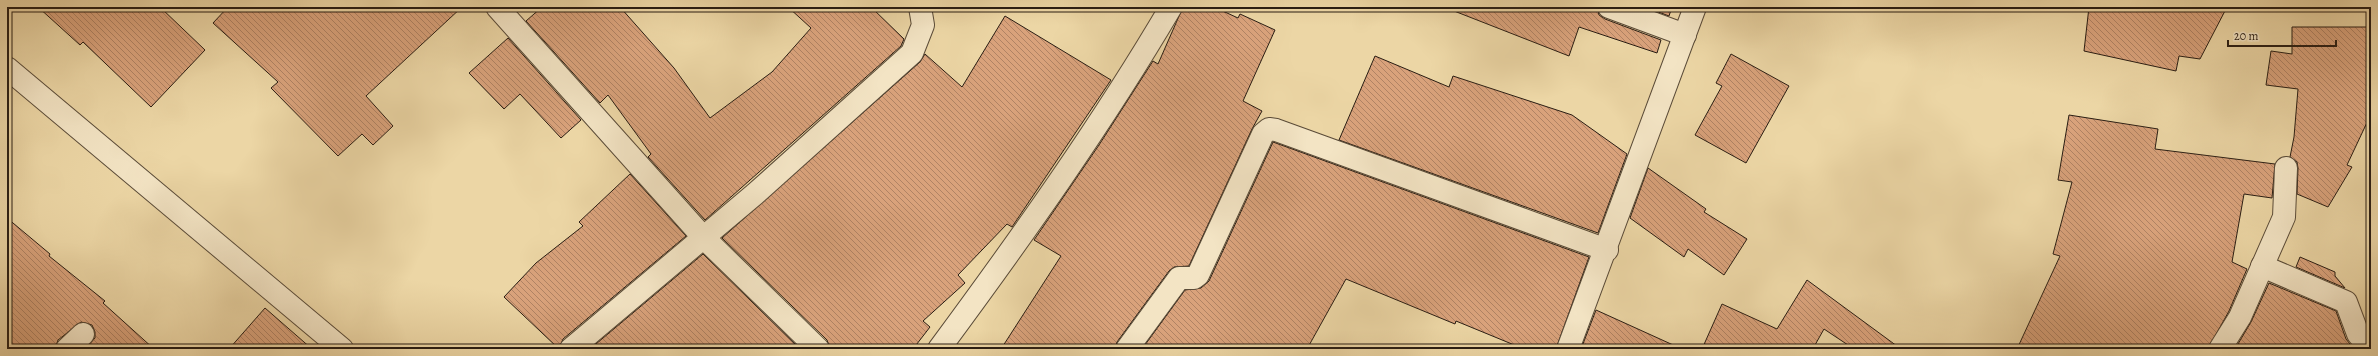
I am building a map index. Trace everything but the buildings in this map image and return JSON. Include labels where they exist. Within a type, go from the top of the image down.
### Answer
[{"type":"street","points":[[497,7],[703,237],[818,349]]},
{"type":"street","points":[[571,349],[755,194],[912,53],[923,25],[920,7]]},
{"type":"street","points":[[939,349],[1031,224],[1143,56],[1171,7]]},
{"type":"street","points":[[1609,7],[1685,35]]},
{"type":"street","points":[[1568,349],[1607,250],[1695,7]]},
{"type":"street","points":[[7,68],[342,349]]},
{"type":"street","points":[[1127,349],[1179,278],[1194,278],[1198,275],[1263,134],[1269,130],[1276,130],[1607,250]]},
{"type":"street","points":[[2220,349],[2240,317],[2284,218],[2286,168]]},
{"type":"street","points":[[2262,266],[2346,302],[2358,334],[2371,349]]},
{"type":"street","points":[[67,349],[83,334]]}]
